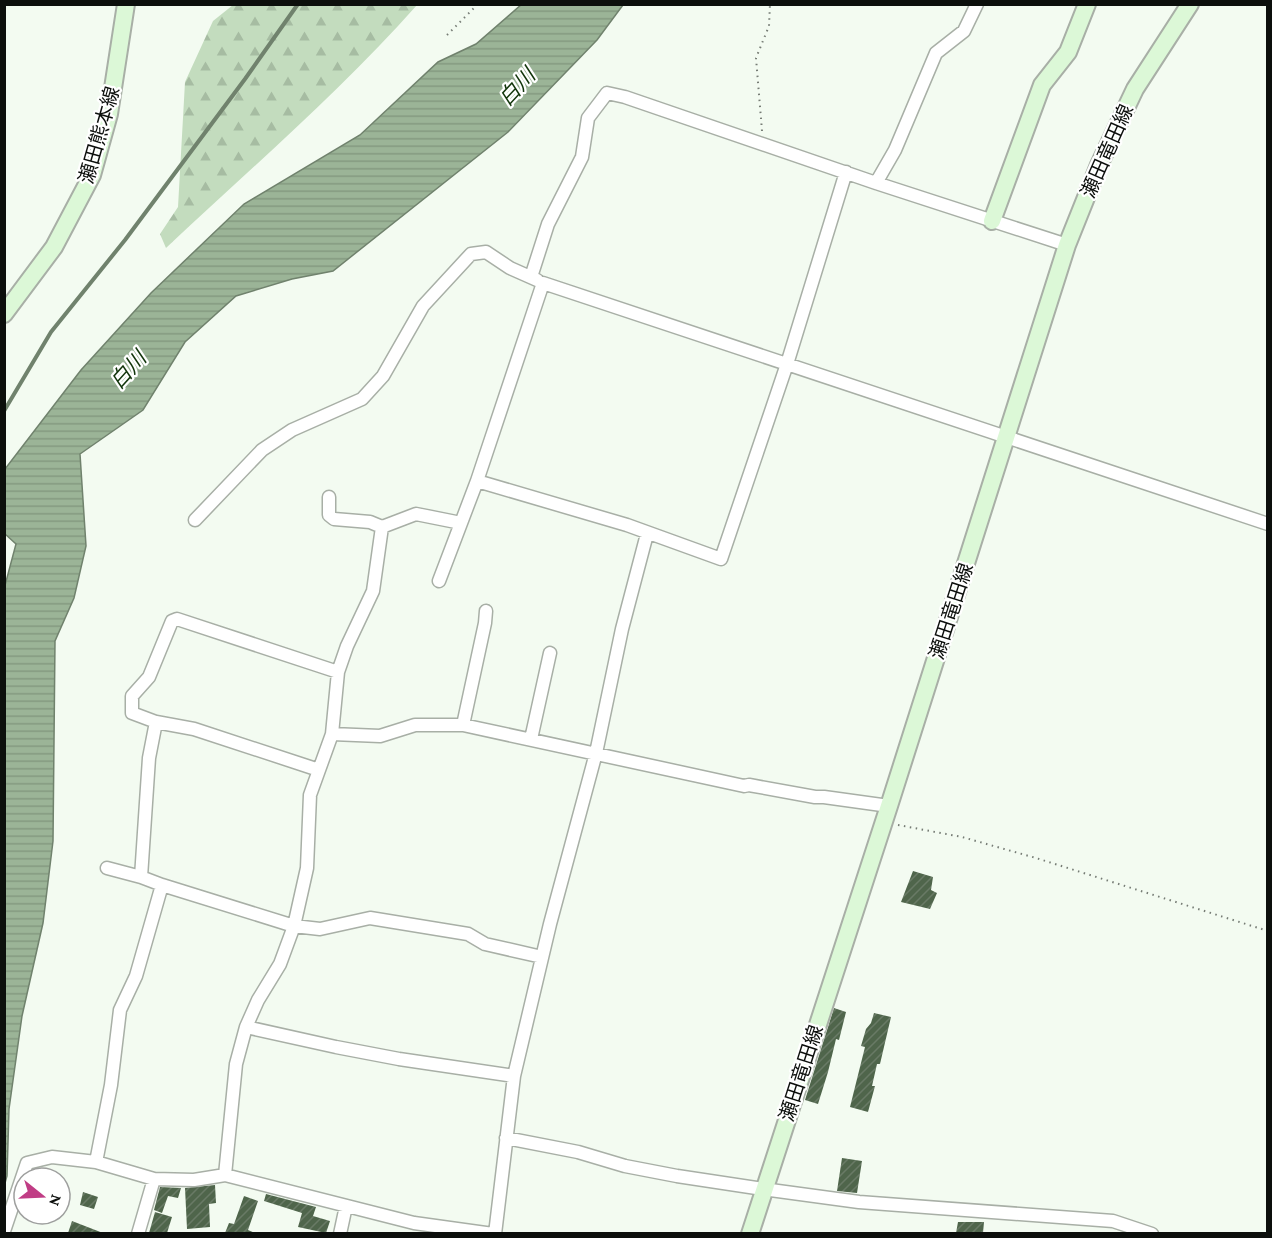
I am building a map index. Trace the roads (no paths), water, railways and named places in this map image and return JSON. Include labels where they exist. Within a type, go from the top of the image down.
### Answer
[{"type":"main road","name":"瀬田熊本線","points":[[4,314],[54,247],[92,175],[109,114],[126,4]]},
{"type":"main road","points":[[992,221],[1042,85],[1068,52],[1087,4]]},
{"type":"main road","name":"瀬田竜田線","points":[[750,1233],[1067,245],[1099,165],[1135,89],[1190,4]]},
{"type":"street","points":[[876,183],[895,150],[936,53],[964,31],[977,4]]},
{"type":"street","points":[[531,277],[548,224],[582,157],[588,118],[607,93],[625,97],[876,183],[1067,245]]},
{"type":"street","points":[[477,481],[627,525],[722,559],[787,364],[846,172]]},
{"type":"street","points":[[195,520],[262,450],[292,430],[362,399],[383,376],[423,306],[471,254],[486,252],[510,268],[543,283],[1268,524]]},
{"type":"street","points":[[439,581],[477,481],[543,283]]},
{"type":"street","points":[[329,497],[329,515],[334,519],[370,522],[382,527],[416,514],[461,523]]},
{"type":"street","points":[[225,1175],[236,1064],[246,1027],[258,1000],[280,964],[294,926],[307,868],[310,795],[332,734],[338,672],[347,646],[373,591],[382,527]]},
{"type":"street","points":[[4,1231],[27,1163],[52,1157],[96,1162],[154,1179],[194,1180],[225,1175],[414,1223],[494,1233],[514,1076],[542,957],[596,753],[622,629],[647,534]]},
{"type":"street","points":[[463,725],[486,611]]},
{"type":"street","points":[[319,770],[194,729],[156,722],[132,713],[132,696],[149,677],[172,621],[177,618],[338,672]]},
{"type":"street","points":[[531,739],[550,653]]},
{"type":"street","points":[[141,877],[149,758],[156,722]]},
{"type":"street","points":[[332,734],[380,736],[415,725],[463,725],[744,786],[824,797],[886,814]]},
{"type":"street","points":[[107,868],[294,926],[320,929],[370,918],[468,934],[485,944],[542,957]]},
{"type":"street","points":[[96,1162],[111,1085],[120,1011],[136,976],[162,885]]},
{"type":"street","points":[[246,1027],[399,1059],[514,1076]]},
{"type":"street","points":[[506,1138],[578,1152],[624,1166],[764,1189],[859,1202],[1113,1221],[1152,1233]]},
{"type":"street","points":[[138,1233],[154,1179]]},
{"type":"street","points":[[340,1233],[346,1206]]},
{"type":"street","points":[[1089,1233],[1091,1220]]},
{"type":"water","name":"白川","points":[[522,4],[623,5],[597,40],[508,132],[333,271],[292,279],[236,296],[185,342],[143,410],[80,454],[86,546],[74,598],[55,641],[53,841],[43,923],[22,1016],[9,1109],[5,1183],[4,589],[16,544],[5,534],[5,469],[81,370],[151,293],[244,204],[360,135],[438,62],[476,44]]},
{"type":"waterway","points":[[4,411],[51,332],[125,240],[298,4]]}]
